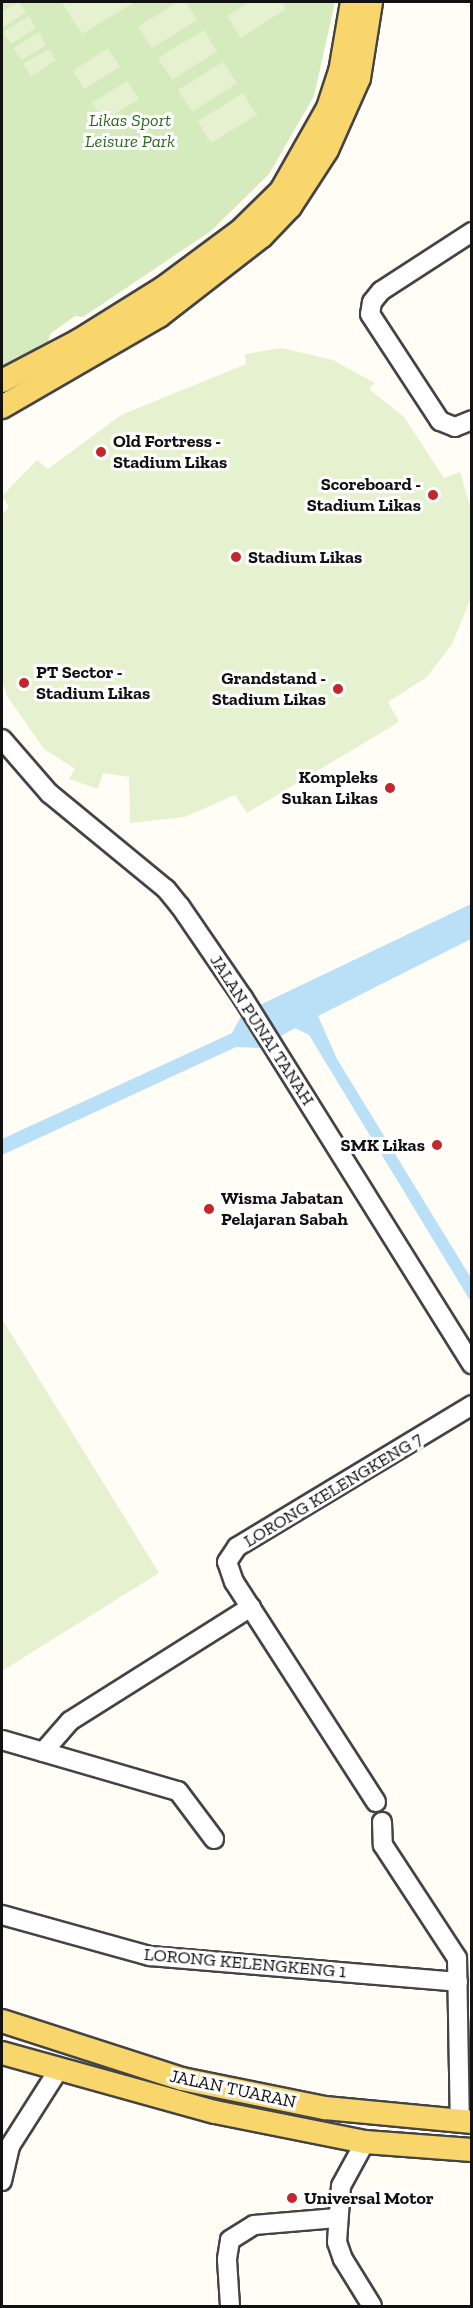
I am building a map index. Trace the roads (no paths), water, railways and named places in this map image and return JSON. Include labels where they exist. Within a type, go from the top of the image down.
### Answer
[{"type":"main road","points":[[2,381],[78,341],[163,288],[240,231],[281,190],[328,108],[340,72],[352,2]]},
{"type":"main road","points":[[2,407],[159,316],[261,236],[290,207],[327,150],[359,78],[371,2]]},
{"type":"main road","name":"JALAN TUARAN","points":[[2,2021],[182,2079],[326,2108],[466,2122]]},
{"type":"main road","name":"JALAN TUARAN","points":[[2,2053],[215,2112],[365,2142],[471,2150]]},
{"type":"street","points":[[463,424],[440,421],[370,314],[372,302],[381,291],[471,232]]},
{"type":"street","name":"JALAN PUNAI TANAH","points":[[2,739],[49,793],[166,889],[243,998],[471,1364]]},
{"type":"street","name":"LORONG KELENGKENG 7","points":[[376,1802],[229,1574],[227,1562],[237,1547],[471,1405]]},
{"type":"street","points":[[43,1752],[70,1721],[251,1607]]},
{"type":"street","points":[[2,1740],[178,1791],[214,1839]]},
{"type":"street","points":[[382,1822],[383,1845],[454,1952],[458,1982],[466,2122]]},
{"type":"street","name":"LORONG KELENGKENG 1","points":[[2,1915],[150,1956],[458,1982]]},
{"type":"street","points":[[2,2181],[10,2146],[59,2069]]},
{"type":"street","points":[[365,2142],[341,2186],[337,2242],[343,2259],[372,2307]]},
{"type":"street","points":[[230,2307],[226,2259],[230,2240],[254,2225],[337,2218]]},
{"type":"water","points":[[471,904],[471,939],[318,1016],[337,1059],[471,1278],[471,1302],[309,1035],[295,1028],[259,1048],[236,1047],[2,1155],[2,1139],[232,1033],[243,1013]]},
{"type":"place","name":"Old Fortress - Stadium Likas","points":[[101,452]]},
{"type":"place","name":"Scoreboard - Stadium Likas","points":[[433,495]]},
{"type":"place","name":"Stadium Likas","points":[[236,557]]},
{"type":"place","name":"PT Sector - Stadium Likas","points":[[24,683]]},
{"type":"place","name":"Grandstand - Stadium Likas","points":[[338,689]]},
{"type":"place","name":"Kompleks Sukan Likas","points":[[390,788]]},
{"type":"place","name":"SMK Likas","points":[[437,1145]]},
{"type":"place","name":"Wisma Jabatan Pelajaran Sabah","points":[[209,1209]]},
{"type":"place","name":"Universal Motor","points":[[292,2198]]},
{"type":"park label","name":"Likas Sport Leisure Park","points":[[130,131]]}]
